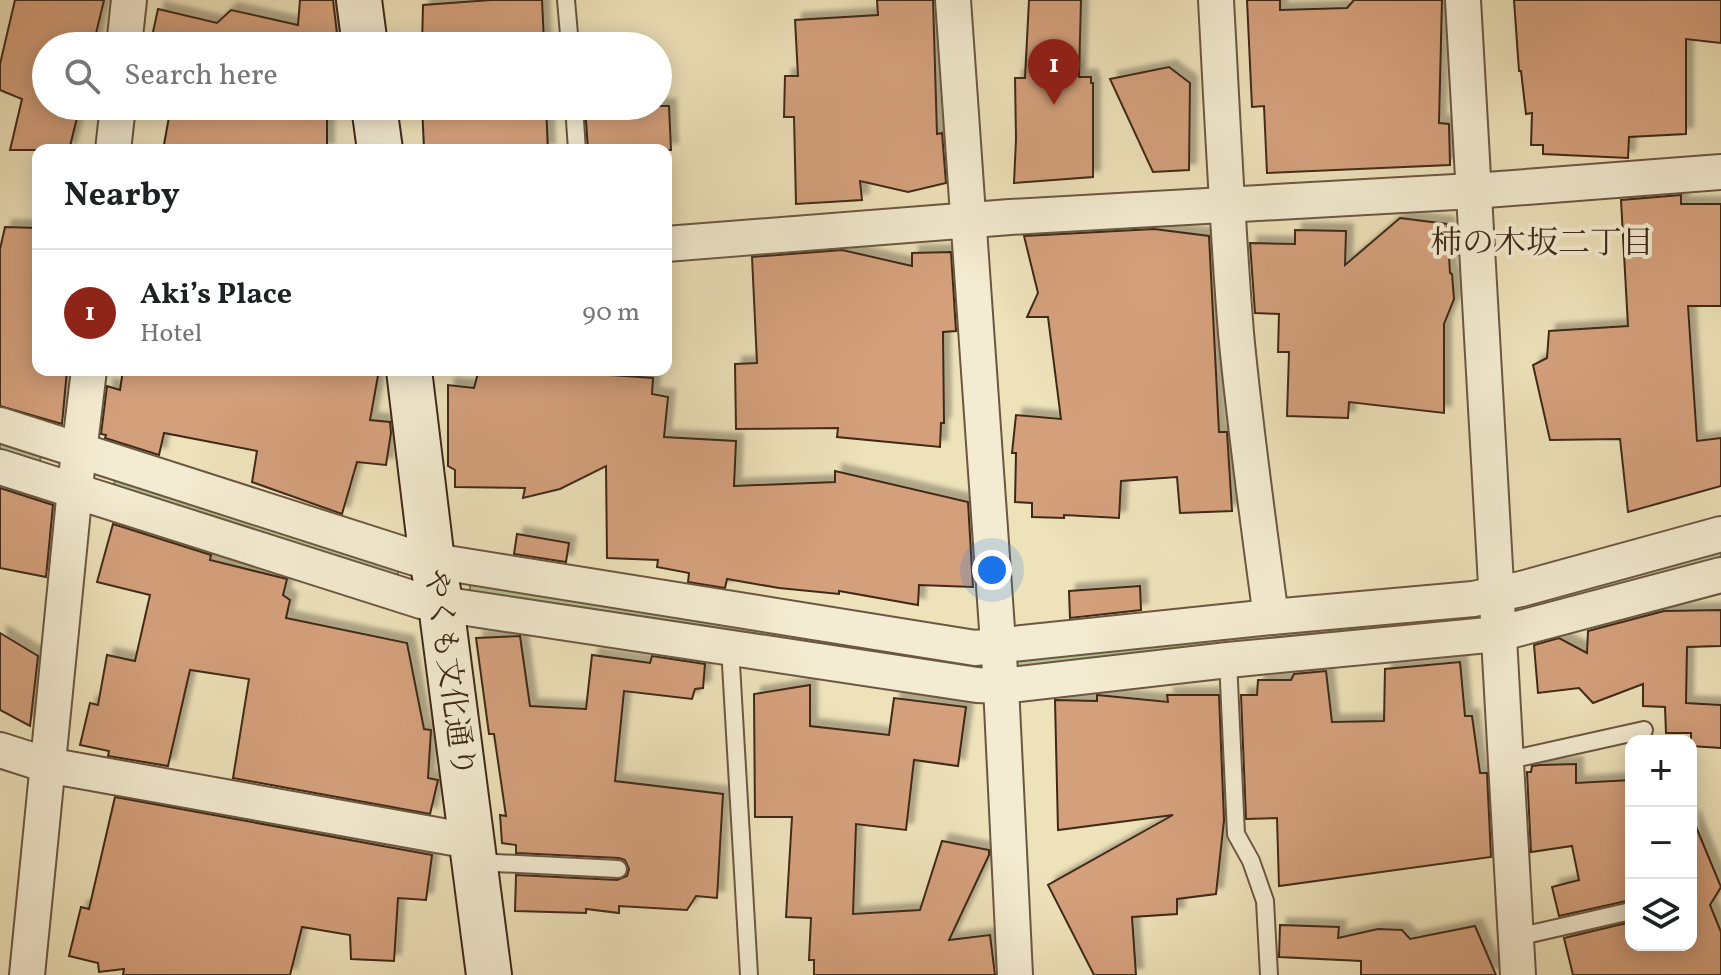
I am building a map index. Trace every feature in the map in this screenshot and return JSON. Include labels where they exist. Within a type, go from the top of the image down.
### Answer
[{"type":"street","points":[[126,32],[129,0]]},
{"type":"street","points":[[359,0],[363,32]]},
{"type":"street","points":[[953,0],[1001,686],[1015,975]]},
{"type":"street","points":[[1216,0],[1226,204],[1250,458],[1271,617]]},
{"type":"street","points":[[1463,0],[1518,975]]},
{"type":"street","points":[[114,144],[116,120]]},
{"type":"street","points":[[376,120],[379,144]]},
{"type":"street","points":[[672,244],[1010,217],[1473,191],[1721,172]]},
{"type":"street","points":[[27,975],[74,492],[88,376]]},
{"type":"street","name":"やくも文化通り","points":[[410,376],[489,975]]},
{"type":"street","points":[[0,425],[432,561],[975,648],[1473,599],[1721,534]]},
{"type":"street","points":[[0,467],[441,605],[977,685],[1001,686],[1498,634],[1721,575]]},
{"type":"street","points":[[0,750],[47,765],[472,851]]},
{"type":"lane","points":[[566,0],[569,32]]},
{"type":"lane","points":[[575,120],[577,144]]},
{"type":"lane","points":[[730,647],[749,975]]},
{"type":"lane","points":[[1228,660],[1236,834],[1251,861],[1265,901],[1269,975]]},
{"type":"lane","points":[[1505,761],[1644,730]]},
{"type":"lane","points":[[472,851],[618,869]]},
{"type":"lane","points":[[1517,937],[1625,912]]},
{"type":"green space","points":[[0,433],[41,449],[40,463],[0,457]]},
{"type":"green space","points":[[116,478],[398,569],[398,577],[113,487]]},
{"type":"green space","points":[[1721,543],[1721,567],[1514,617],[1513,603]]},
{"type":"green space","points":[[470,583],[981,657],[984,668],[981,674],[470,593]]},
{"type":"green space","points":[[1479,607],[1484,621],[1015,674],[1013,653]]},
{"type":"building","points":[[15,0],[104,0],[96,32],[32,32],[32,120],[76,120],[70,144],[32,144],[32,150],[10,150],[22,99],[0,90],[0,64]]},
{"type":"building","points":[[300,0],[333,0],[337,32],[153,32],[158,9],[217,23],[231,10],[298,25]]},
{"type":"building","points":[[542,0],[544,32],[422,32],[423,5]]},
{"type":"building","points":[[877,0],[933,0],[937,134],[942,133],[946,183],[908,192],[860,181],[862,200],[796,204],[794,117],[784,117],[785,76],[798,76],[795,20],[878,15]]},
{"type":"building","points":[[1029,0],[1081,0],[1079,77],[1091,77],[1093,83],[1093,177],[1014,183],[1015,78],[1025,78]]},
{"type":"building","points":[[1247,0],[1280,0],[1280,10],[1347,8],[1354,0],[1442,0],[1439,123],[1449,124],[1450,165],[1267,173],[1264,106],[1252,107]]},
{"type":"building","points":[[1514,0],[1721,0],[1721,43],[1686,39],[1686,134],[1629,137],[1628,158],[1543,154],[1543,145],[1531,145],[1532,113],[1526,114],[1519,71]]},
{"type":"building","points":[[1169,67],[1190,83],[1189,170],[1153,172],[1110,79]]},
{"type":"building","points":[[168,120],[327,120],[327,144],[164,144]]},
{"type":"building","points":[[423,120],[547,120],[548,144],[424,144]]},
{"type":"building","points":[[586,120],[670,120],[671,144],[588,144]]},
{"type":"building","points":[[1681,195],[1681,204],[1721,204],[1721,306],[1688,306],[1697,441],[1721,438],[1721,486],[1628,512],[1620,439],[1550,440],[1533,365],[1547,358],[1549,331],[1628,326],[1621,200]]},
{"type":"building","points":[[1400,218],[1447,224],[1454,299],[1444,324],[1444,413],[1349,402],[1348,418],[1287,416],[1289,352],[1278,352],[1279,314],[1255,313],[1250,243],[1295,244],[1295,230],[1346,231],[1345,265]]},
{"type":"building","points":[[5,227],[32,228],[32,376],[66,376],[62,424],[0,406],[0,249]]},
{"type":"building","points":[[1154,229],[1209,236],[1219,432],[1227,432],[1232,511],[1180,513],[1177,477],[1121,481],[1119,518],[1032,517],[1032,503],[1015,502],[1016,453],[1012,453],[1016,415],[1061,419],[1048,317],[1027,317],[1038,293],[1024,236]]},
{"type":"building","points":[[842,250],[912,266],[912,253],[951,252],[956,331],[943,332],[944,423],[941,423],[940,447],[837,437],[838,428],[736,429],[735,364],[757,363],[752,257]]},
{"type":"building","points":[[122,376],[378,376],[370,420],[390,422],[386,465],[357,462],[342,514],[252,482],[257,451],[164,433],[159,455],[105,438],[106,435],[101,434],[107,386],[120,390]]},
{"type":"building","points":[[477,376],[653,378],[652,394],[668,397],[664,437],[736,441],[734,486],[835,482],[835,471],[968,502],[973,587],[919,585],[918,605],[839,591],[839,594],[779,588],[727,579],[725,588],[688,582],[689,573],[657,567],[658,560],[607,558],[606,466],[560,489],[523,498],[525,488],[455,487],[455,470],[448,466],[448,385],[474,388]]},
{"type":"building","points":[[0,488],[53,505],[46,577],[0,568]]},
{"type":"building","points":[[113,524],[211,555],[210,560],[287,579],[283,595],[290,600],[286,618],[407,643],[424,729],[431,730],[428,778],[438,780],[430,814],[233,778],[249,679],[190,670],[168,766],[108,756],[109,751],[80,745],[90,703],[98,705],[107,655],[135,661],[150,595],[97,582]]},
{"type":"building","points":[[517,534],[569,543],[566,562],[514,554]]},
{"type":"building","points":[[1140,586],[1141,610],[1070,618],[1069,591]]},
{"type":"building","points":[[1721,610],[1721,646],[1687,647],[1686,703],[1721,705],[1721,748],[1697,746],[1697,735],[1691,733],[1666,733],[1665,707],[1643,706],[1643,684],[1593,703],[1579,688],[1538,693],[1534,645],[1559,638],[1587,653],[1588,631],[1664,611]]},
{"type":"building","points":[[0,633],[38,656],[30,726],[0,710]]},
{"type":"building","points":[[520,636],[530,706],[586,709],[592,655],[650,663],[652,656],[705,664],[703,688],[695,689],[692,699],[624,691],[615,781],[723,794],[717,898],[696,896],[687,910],[619,906],[619,913],[586,909],[586,913],[515,911],[516,875],[617,880],[627,876],[629,869],[625,860],[619,858],[516,853],[516,845],[502,843],[500,815],[506,816],[494,734],[489,734],[476,638]]},
{"type":"building","points":[[1460,662],[1465,716],[1472,716],[1480,773],[1487,773],[1491,857],[1279,886],[1277,818],[1246,819],[1241,695],[1257,695],[1258,680],[1291,680],[1294,674],[1326,671],[1332,722],[1384,721],[1385,669]]},
{"type":"building","points":[[810,685],[810,726],[889,735],[894,698],[966,707],[958,766],[914,760],[906,830],[856,824],[853,914],[920,910],[942,841],[989,850],[949,940],[990,935],[995,975],[814,975],[814,960],[809,960],[811,918],[786,917],[792,817],[755,817],[754,694]]},
{"type":"building","points":[[1097,695],[1168,702],[1167,695],[1219,695],[1224,820],[1216,894],[1177,899],[1177,914],[1132,917],[1136,975],[1094,975],[1048,885],[1173,815],[1058,830],[1055,700],[1097,701]]},
{"type":"building","points":[[1576,764],[1576,783],[1625,780],[1625,901],[1559,916],[1552,887],[1579,880],[1572,846],[1531,852],[1527,772],[1531,772],[1532,766]]},
{"type":"building","points":[[115,797],[432,855],[426,900],[398,898],[394,961],[351,959],[350,935],[302,927],[290,975],[123,975],[124,969],[99,972],[98,963],[69,956],[81,907],[89,909]]},
{"type":"building","points":[[1697,829],[1721,887],[1710,905],[1721,932],[1721,975],[1573,975],[1564,938],[1625,923],[1625,951],[1697,951]]},
{"type":"building","points":[[1280,925],[1339,927],[1338,938],[1378,929],[1402,930],[1410,939],[1475,926],[1496,975],[1361,975],[1361,961],[1279,957]]},
{"type":"place","name":"Aki’s Place","points":[[1054,105]]},
{"type":"district","name":"柿の木坂二丁目","points":[[1542,245]]}]
